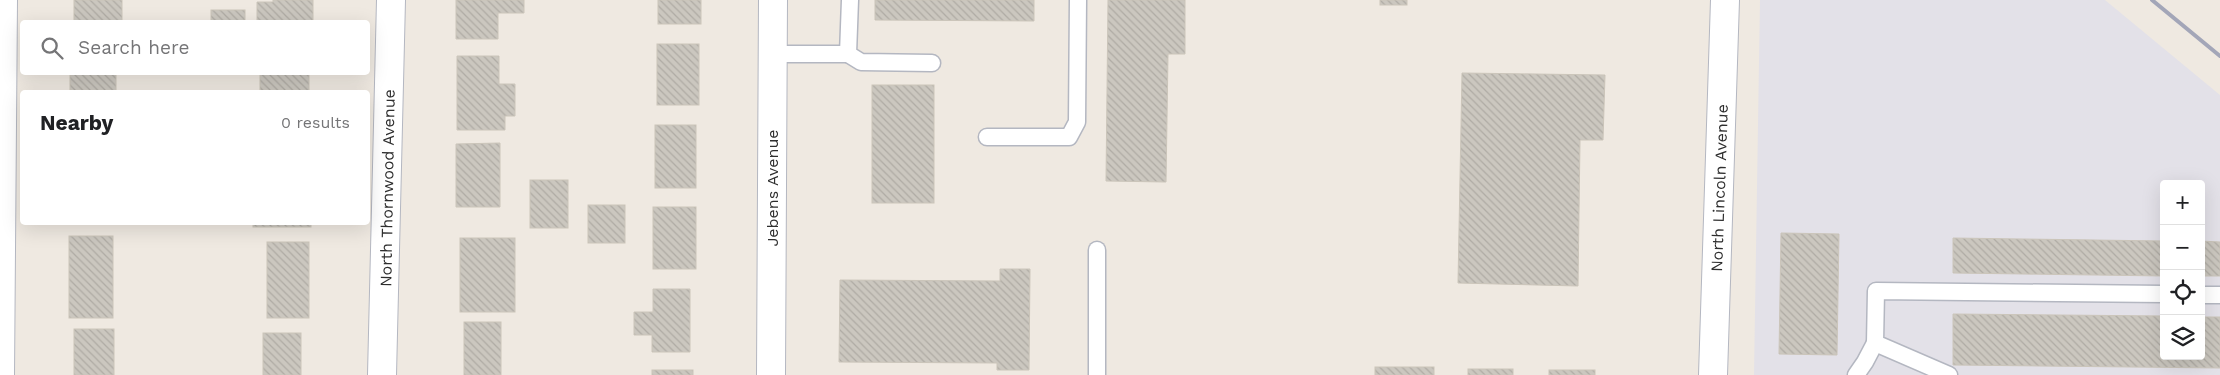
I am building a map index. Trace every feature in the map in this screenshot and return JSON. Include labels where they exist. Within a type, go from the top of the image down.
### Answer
[{"type":"street","points":[[0,375],[3,0]]},
{"type":"street","name":"North Thornwood Avenue","points":[[382,375],[392,0]]},
{"type":"street","name":"Jebens Avenue","points":[[771,375],[773,0]]},
{"type":"street","name":"North Lincoln Avenue","points":[[1713,375],[1725,0]]},
{"type":"lane","points":[[848,54],[850,0]]},
{"type":"lane","points":[[987,137],[1069,137],[1077,122],[1078,0]]},
{"type":"lane","points":[[773,54],[848,54],[861,62],[932,63]]},
{"type":"lane","points":[[1097,250],[1097,375]]},
{"type":"lane","points":[[1856,375],[1875,343],[1876,291],[2160,294]]},
{"type":"lane","points":[[2205,295],[2220,295]]},
{"type":"lane","points":[[1875,343],[1950,375]]},
{"type":"shaded area","points":[[1760,0],[2105,0],[2220,95],[2220,375],[1754,375]]},
{"type":"building","points":[[74,0],[122,0],[122,20],[74,20]]},
{"type":"building","points":[[273,0],[313,0],[313,20],[257,20],[257,2],[273,2]]},
{"type":"building","points":[[456,0],[524,0],[524,13],[498,13],[498,39],[456,39]]},
{"type":"building","points":[[658,0],[701,0],[701,24],[658,24]]},
{"type":"building","points":[[875,0],[1034,0],[1034,21],[875,20]]},
{"type":"building","points":[[1108,0],[1185,0],[1185,54],[1168,54],[1166,182],[1106,181]]},
{"type":"building","points":[[1380,0],[1407,0],[1407,5],[1380,5]]},
{"type":"building","points":[[211,10],[245,10],[245,20],[211,20]]},
{"type":"building","points":[[657,44],[699,44],[699,105],[657,105]]},
{"type":"building","points":[[457,56],[499,56],[499,84],[515,84],[515,116],[505,116],[505,130],[457,130]]},
{"type":"building","points":[[1462,73],[1605,75],[1603,140],[1580,140],[1578,286],[1458,283]]},
{"type":"building","points":[[70,75],[116,75],[116,90],[70,90]]},
{"type":"building","points":[[260,75],[309,75],[309,90],[260,90]]},
{"type":"building","points":[[872,85],[934,85],[934,203],[872,203]]},
{"type":"building","points":[[655,125],[696,125],[696,188],[655,188]]},
{"type":"building","points":[[500,143],[500,207],[456,207],[456,144]]},
{"type":"building","points":[[530,180],[568,180],[568,228],[530,228]]},
{"type":"building","points":[[588,205],[625,205],[625,243],[588,243]]},
{"type":"building","points":[[653,207],[696,207],[696,269],[653,269]]},
{"type":"building","points":[[253,225],[311,225],[311,227],[253,227]]},
{"type":"building","points":[[1781,233],[1839,234],[1837,355],[1779,354]]},
{"type":"building","points":[[69,236],[113,236],[113,318],[69,318]]},
{"type":"building","points":[[460,238],[515,238],[515,312],[460,312]]},
{"type":"building","points":[[1953,238],[2160,241],[2160,276],[1953,273]]},
{"type":"building","points":[[2205,241],[2220,242],[2220,276],[2205,276]]},
{"type":"building","points":[[267,242],[309,242],[309,318],[267,318]]},
{"type":"building","points":[[1000,269],[1030,269],[1029,370],[997,370],[997,363],[839,362],[840,280],[1000,281]]},
{"type":"building","points":[[653,289],[690,289],[690,352],[652,352],[652,335],[634,335],[634,312],[653,312]]},
{"type":"building","points":[[1953,314],[2160,316],[2160,360],[2205,360],[2205,317],[2220,317],[2220,368],[1953,365]]},
{"type":"building","points":[[464,322],[501,322],[501,375],[464,375]]},
{"type":"building","points":[[74,329],[114,329],[114,375],[74,375]]},
{"type":"building","points":[[263,333],[301,333],[301,375],[263,375]]},
{"type":"building","points":[[1375,367],[1434,367],[1434,375],[1375,375]]},
{"type":"building","points":[[1468,369],[1513,369],[1513,375],[1468,375]]},
{"type":"building","points":[[652,370],[693,370],[693,375],[652,375]]},
{"type":"building","points":[[1549,370],[1595,370],[1595,375],[1549,375]]},
{"type":"railway","points":[[2152,0],[2220,56]]}]
